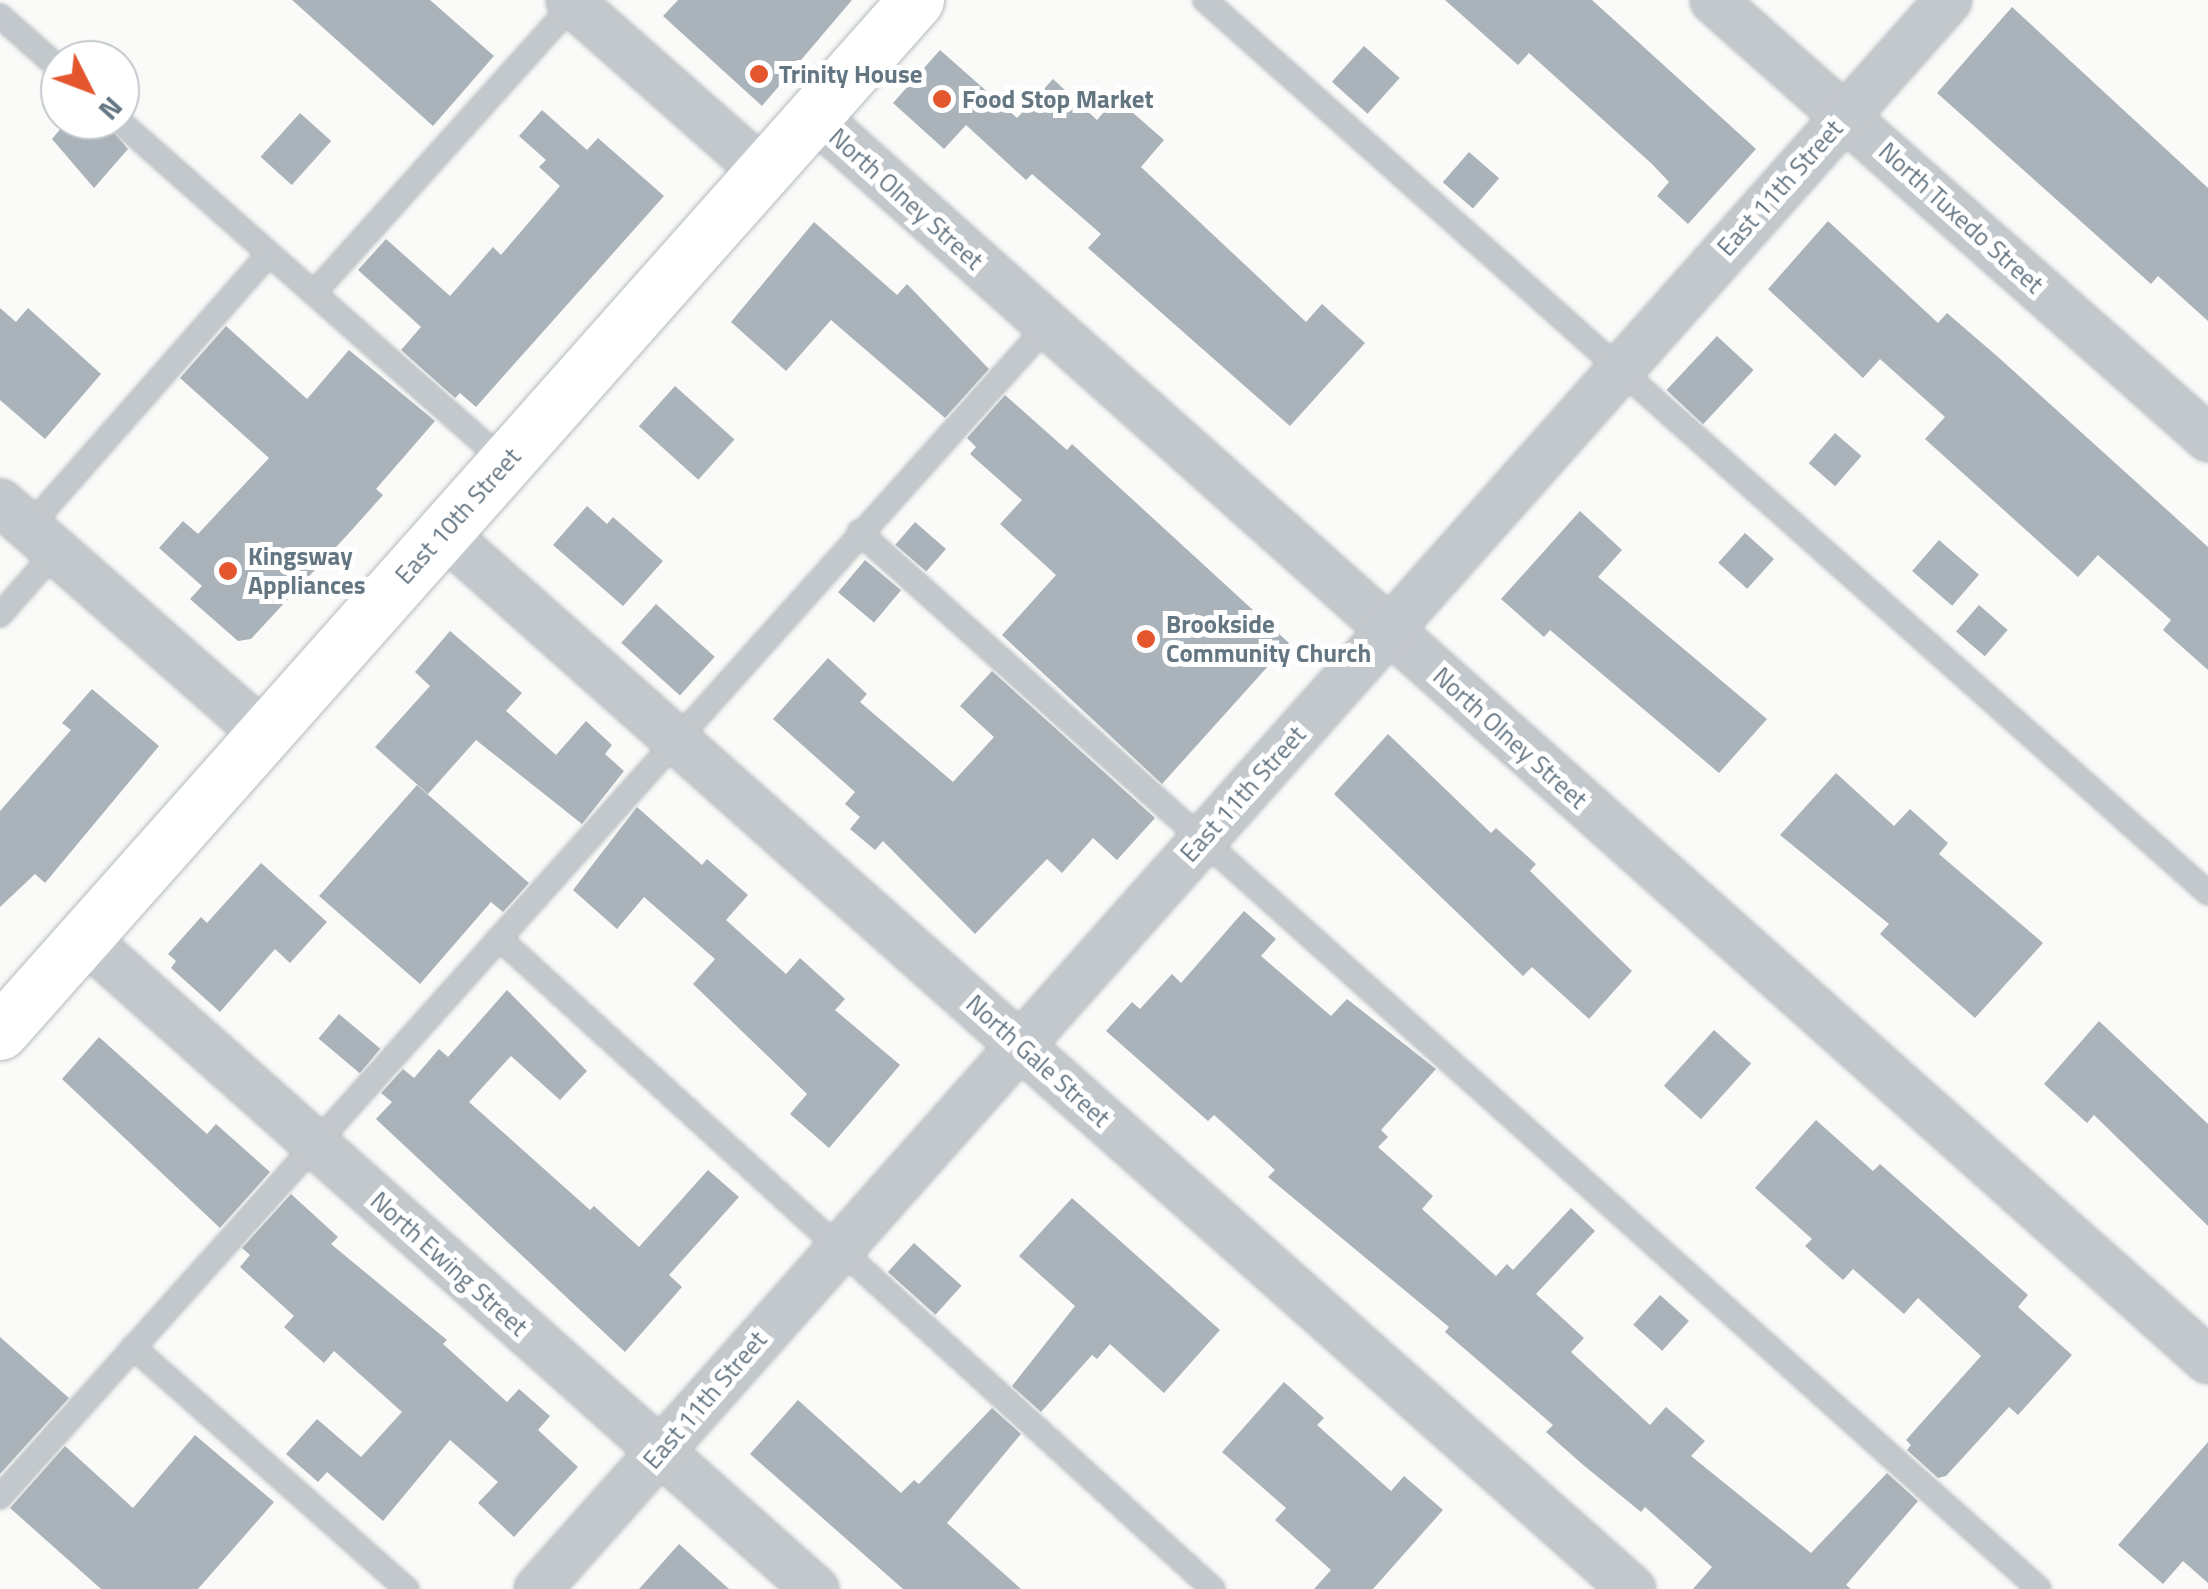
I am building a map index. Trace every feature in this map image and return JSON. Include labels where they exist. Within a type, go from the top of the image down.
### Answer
[{"type":"main road","name":"East 10th Street","points":[[0,1032],[916,0]]},
{"type":"street","name":"North Tuxedo Street","points":[[1713,0],[2208,438]]},
{"type":"street","name":"East 11th Street","points":[[538,1589],[1948,0]]},
{"type":"street","points":[[571,2],[764,172]]},
{"type":"street","name":"North Olney Street","points":[[814,116],[2208,1360]]},
{"type":"street","points":[[28,527],[264,734]]},
{"type":"street","name":"North Gale Street","points":[[443,533],[1632,1589]]},
{"type":"street","name":"North Ewing Street","points":[[84,938],[815,1589]]},
{"type":"lane","points":[[1205,0],[2208,893]]},
{"type":"lane","points":[[314,293],[571,2]]},
{"type":"lane","points":[[0,16],[40,51]]},
{"type":"lane","points":[[140,139],[506,462]]},
{"type":"lane","points":[[0,615],[28,527],[270,254]]},
{"type":"lane","points":[[0,1497],[1047,326]]},
{"type":"lane","points":[[859,532],[2039,1589]]},
{"type":"lane","points":[[498,938],[1214,1589]]},
{"type":"lane","points":[[134,1347],[407,1589]]},
{"type":"building","points":[[292,0],[430,0],[494,56],[433,126]]},
{"type":"building","name":"Trinity House","points":[[678,0],[852,0],[762,106],[663,16]]},
{"type":"building","points":[[1445,0],[1592,0],[1756,149],[1688,224],[1657,196],[1669,182],[1652,164],[1529,53],[1518,65]]},
{"type":"building","points":[[2012,7],[2208,188],[2208,321],[2158,276],[2151,284],[1937,93]]},
{"type":"building","points":[[1364,46],[1400,78],[1368,114],[1332,82]]},
{"type":"building","points":[[940,50],[1017,118],[1053,79],[1097,120],[1116,98],[1164,140],[1141,167],[1306,322],[1322,304],[1365,343],[1290,426],[1088,248],[1101,234],[1032,174],[1026,180],[966,125],[944,149],[893,103]]},
{"type":"building","points":[[542,110],[587,150],[598,138],[664,196],[476,407],[460,393],[455,398],[401,350],[421,327],[358,270],[386,239],[450,296],[493,247],[501,255],[560,186],[539,167],[546,160],[519,136]]},
{"type":"building","points":[[300,113],[331,141],[292,185],[261,157]]},
{"type":"building","points":[[53,140],[120,140],[128,149],[94,188]]},
{"type":"building","points":[[1469,152],[1499,178],[1473,208],[1443,182]]},
{"type":"building","points":[[1828,221],[1938,323],[1947,313],[2208,547],[2208,670],[2163,630],[2171,620],[2098,555],[2078,577],[1925,439],[1945,417],[1880,359],[1863,378],[1768,289]]},
{"type":"building","points":[[814,222],[897,295],[907,284],[989,369],[945,418],[831,320],[786,371],[731,322]]},
{"type":"building","points":[[0,308],[16,322],[28,308],[101,374],[45,439],[0,400]]},
{"type":"building","points":[[226,326],[307,399],[349,350],[435,421],[376,489],[383,495],[350,532],[251,639],[238,641],[190,599],[202,586],[159,548],[183,521],[198,534],[269,458],[180,378]]},
{"type":"building","points":[[1717,336],[1754,370],[1703,424],[1667,390]]},
{"type":"building","points":[[675,386],[734,440],[698,480],[639,426]]},
{"type":"building","name":"Brookside Community Church","points":[[1005,395],[1067,450],[1072,444],[1289,643],[1162,784],[1002,635],[1056,575],[1000,524],[1022,500],[970,454],[976,447],[967,438]]},
{"type":"building","points":[[1835,433],[1861,456],[1835,486],[1809,463]]},
{"type":"building","points":[[587,506],[607,524],[613,517],[663,561],[623,606],[553,545]]},
{"type":"building","points":[[1580,511],[1622,550],[1598,577],[1767,719],[1719,773],[1550,630],[1544,637],[1501,599]]},
{"type":"building","points":[[915,522],[946,549],[926,572],[895,545]]},
{"type":"building","points":[[1745,533],[1774,559],[1747,589],[1718,563]]},
{"type":"building","points":[[1939,540],[1979,575],[1952,606],[1912,571]]},
{"type":"building","points":[[865,560],[901,590],[874,622],[838,592]]},
{"type":"building","points":[[656,604],[715,657],[680,696],[621,643]]},
{"type":"building","points":[[1979,605],[2008,630],[1985,656],[1956,631]]},
{"type":"building","points":[[450,631],[522,693],[506,711],[556,755],[586,721],[612,745],[605,754],[624,771],[582,824],[476,740],[428,794],[375,747],[430,686],[415,672]]},
{"type":"building","points":[[828,658],[867,694],[860,702],[953,782],[994,737],[960,706],[992,671],[1155,818],[1117,860],[1093,838],[1062,873],[1047,859],[975,934],[883,841],[875,850],[850,829],[860,817],[845,804],[855,792],[773,719]]},
{"type":"building","points":[[92,689],[159,746],[45,883],[35,874],[0,907],[0,811],[71,730],[62,723]]},
{"type":"building","points":[[1388,734],[1491,833],[1496,828],[1536,864],[1530,871],[1632,971],[1589,1019],[1532,967],[1523,976],[1334,794]]},
{"type":"building","points":[[1836,773],[1894,826],[1910,809],[1948,843],[1939,854],[2043,943],[1975,1018],[1880,934],[1889,924],[1780,835]]},
{"type":"building","points":[[417,785],[529,883],[503,912],[491,902],[420,984],[319,896]]},
{"type":"building","points":[[637,807],[702,865],[707,859],[748,895],[726,920],[786,974],[800,958],[845,999],[835,1010],[900,1065],[829,1148],[790,1114],[807,1094],[693,984],[715,959],[644,897],[617,929],[573,890]]},
{"type":"building","points":[[261,863],[327,922],[290,963],[275,949],[220,1012],[171,968],[176,961],[168,954],[201,917],[207,923]]},
{"type":"building","points":[[1244,911],[1276,939],[1261,956],[1331,1016],[1347,999],[1436,1069],[1381,1130],[1388,1137],[1378,1147],[1433,1196],[1422,1209],[1496,1276],[1507,1264],[1513,1270],[1571,1208],[1595,1231],[1536,1294],[1584,1338],[1571,1352],[1650,1425],[1666,1407],[1705,1441],[1691,1456],[1811,1553],[1887,1473],[1918,1501],[1846,1585],[1851,1589],[1693,1589],[1712,1567],[1645,1507],[1641,1512],[1582,1464],[1546,1432],[1553,1425],[1445,1332],[1449,1327],[1268,1177],[1275,1170],[1214,1115],[1208,1121],[1106,1031],[1132,1002],[1140,1009],[1172,974],[1181,983]]},
{"type":"building","points":[[507,990],[587,1071],[560,1100],[511,1056],[469,1102],[590,1210],[594,1206],[639,1247],[708,1170],[739,1197],[669,1275],[682,1287],[625,1352],[376,1119],[392,1102],[381,1093],[403,1069],[414,1078],[439,1049],[448,1057]]},
{"type":"building","points":[[339,1014],[380,1049],[360,1073],[318,1039]]},
{"type":"building","points":[[2099,1021],[2208,1124],[2208,1226],[2094,1115],[2087,1123],[2044,1084]]},
{"type":"building","points":[[1714,1030],[1751,1063],[1701,1119],[1664,1086]]},
{"type":"building","points":[[99,1037],[207,1134],[216,1124],[270,1172],[220,1228],[62,1079]]},
{"type":"building","points":[[1816,1120],[1873,1171],[1880,1164],[2028,1295],[2018,1307],[2072,1355],[2018,1415],[2009,1407],[1946,1476],[1938,1478],[1907,1450],[1911,1445],[1906,1440],[1981,1356],[1918,1298],[1904,1314],[1853,1269],[1843,1280],[1805,1246],[1812,1239],[1755,1188]]},
{"type":"building","points":[[291,1194],[338,1237],[331,1244],[447,1340],[443,1344],[507,1402],[519,1389],[550,1416],[538,1430],[578,1467],[514,1537],[478,1503],[498,1482],[450,1440],[383,1521],[327,1472],[318,1482],[286,1454],[317,1419],[361,1457],[402,1412],[334,1351],[324,1363],[284,1327],[294,1316],[240,1267],[250,1255],[242,1248]]},
{"type":"building","points":[[1072,1198],[1220,1330],[1164,1393],[1110,1344],[1097,1359],[1092,1355],[1041,1412],[1012,1386],[1075,1306],[1019,1256]]},
{"type":"building","points":[[914,1243],[962,1286],[935,1315],[888,1272]]},
{"type":"building","points":[[1660,1295],[1689,1321],[1662,1351],[1633,1325]]},
{"type":"building","points":[[0,1337],[69,1398],[0,1474]]},
{"type":"building","points":[[1284,1382],[1324,1418],[1317,1425],[1391,1491],[1404,1476],[1443,1510],[1373,1589],[1314,1589],[1331,1570],[1275,1520],[1286,1508],[1222,1452]]},
{"type":"building","points":[[798,1400],[901,1493],[914,1480],[919,1484],[992,1408],[1021,1434],[947,1523],[1021,1589],[903,1589],[750,1454]]},
{"type":"building","points":[[195,1435],[274,1502],[198,1589],[101,1589],[10,1508],[65,1446],[133,1508]]},
{"type":"building","points":[[2208,1442],[2208,1583],[2183,1561],[2163,1584],[2118,1545]]},
{"type":"building","points":[[679,1544],[729,1589],[639,1589]]},
{"type":"place","name":"Trinity House","points":[[759,74]]},
{"type":"place","name":"Food Stop Market","points":[[942,99]]},
{"type":"place","name":"Kingsway Appliances","points":[[228,571]]},
{"type":"place","name":"Brookside Community Church","points":[[1146,639]]}]
